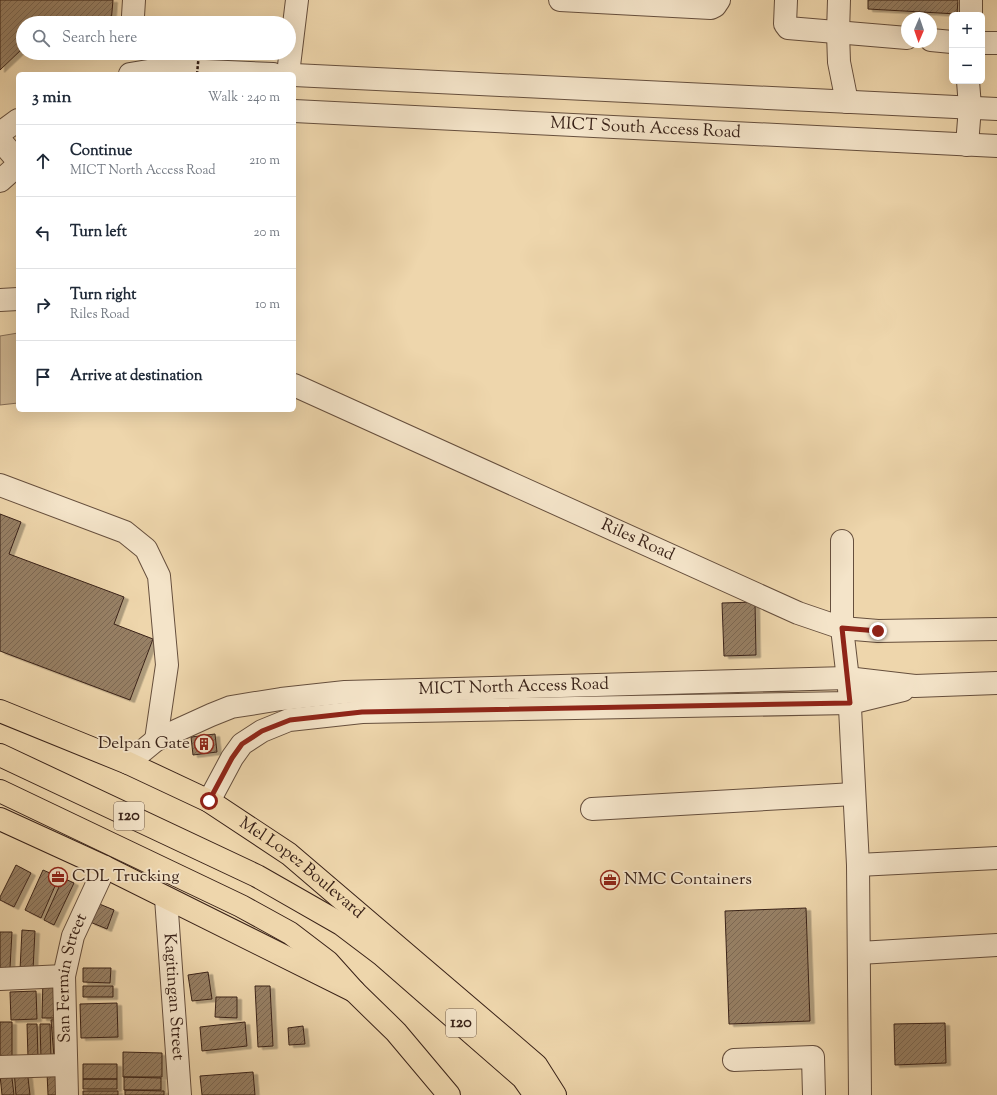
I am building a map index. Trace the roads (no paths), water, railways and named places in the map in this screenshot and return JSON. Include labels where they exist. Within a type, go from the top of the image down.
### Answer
[{"type":"main road","name":"Mel Lopez Boulevard","points":[[0,711],[128,763],[209,801],[289,854],[536,1065],[555,1095]]},
{"type":"main road","name":"Mel Lopez Boulevard","points":[[0,756],[257,876],[342,924],[382,955],[523,1078],[534,1095]]},
{"type":"main road","name":"120","points":[[0,791],[241,906],[290,933],[328,962],[354,992],[396,1032],[448,1095]]},
{"type":"main road","name":"120","points":[[0,819],[105,867],[354,992]]},
{"type":"street","points":[[295,16],[297,0]]},
{"type":"street","points":[[560,0],[711,8],[715,6],[719,0]]},
{"type":"street","points":[[786,0],[785,24],[788,28],[901,38]]},
{"type":"street","points":[[839,0],[838,33],[840,62],[847,102]]},
{"type":"street","points":[[970,12],[972,0]]},
{"type":"street","points":[[937,41],[949,42]]},
{"type":"street","points":[[985,43],[997,43]]},
{"type":"street","points":[[288,72],[290,60]]},
{"type":"street","points":[[142,72],[160,69],[228,72]]},
{"type":"street","points":[[296,75],[997,109]]},
{"type":"street","points":[[967,144],[970,107],[968,84]]},
{"type":"street","name":"MICT South Access Road","points":[[296,111],[997,146]]},
{"type":"street","points":[[0,133],[16,121]]},
{"type":"street","points":[[0,140],[16,159]]},
{"type":"street","points":[[0,181],[16,167]]},
{"type":"street","points":[[0,300],[16,299]]},
{"type":"street","name":"Riles Road","points":[[296,386],[798,613],[842,628],[878,631],[997,629]]},
{"type":"street","points":[[0,485],[125,532],[146,550],[159,576],[167,666],[156,740]]},
{"type":"street","points":[[842,541],[842,628],[850,703],[858,865],[860,1095]]},
{"type":"street","name":"MICT North Access Road","points":[[128,763],[156,740],[232,706],[345,692],[847,678],[915,686],[997,683]]},
{"type":"street","name":"MICT North Access Road","points":[[209,801],[232,758],[242,744],[262,731],[290,720],[362,712],[850,703],[915,686]]},
{"type":"street","points":[[592,809],[854,794]]},
{"type":"street","points":[[858,865],[997,858]]},
{"type":"street","name":"San Fermin Street","points":[[67,1095],[65,1065],[64,976],[73,936],[105,867]]},
{"type":"street","name":"Kagitingan Street","points":[[166,898],[180,1095]]},
{"type":"street","points":[[859,954],[997,945]]},
{"type":"street","points":[[0,979],[64,976]]},
{"type":"street","points":[[734,1060],[813,1057],[814,1095]]},
{"type":"street","points":[[0,1067],[65,1065]]},
{"type":"place","name":"Delpan Gate","points":[[204,744]]},
{"type":"place","name":"CDL Trucking","points":[[58,877]]},
{"type":"place","name":"NMC Containers","points":[[610,880]]}]
